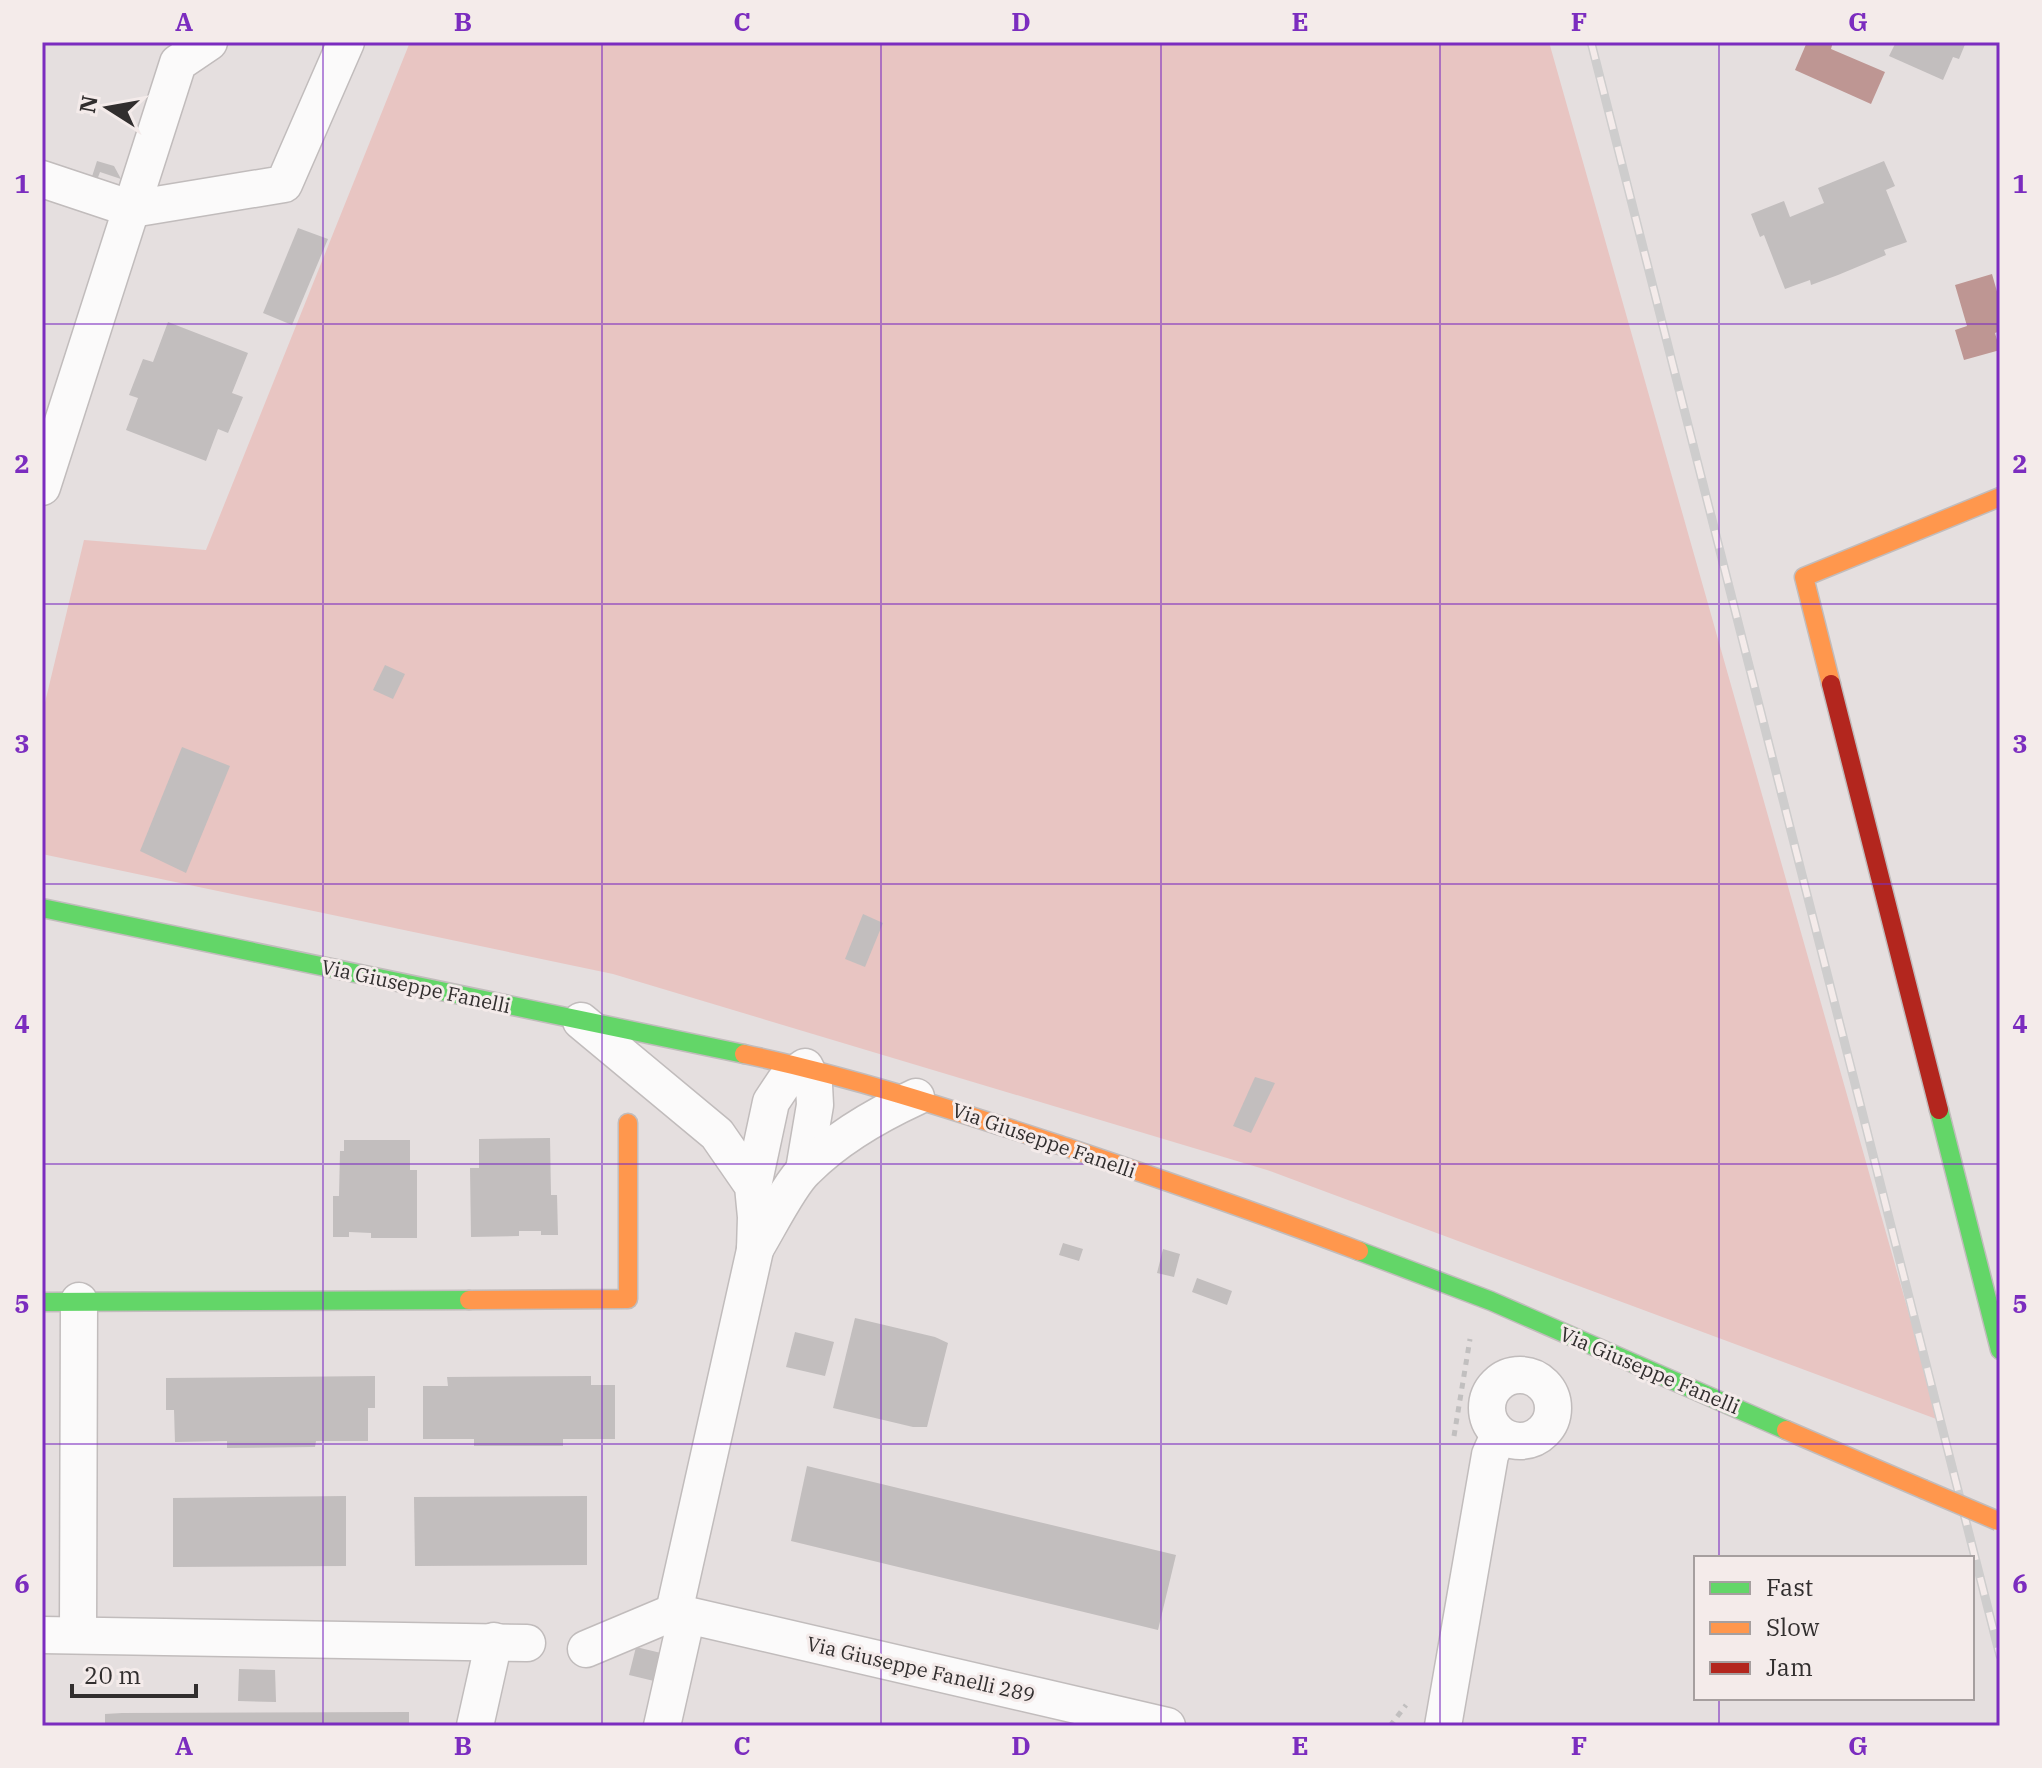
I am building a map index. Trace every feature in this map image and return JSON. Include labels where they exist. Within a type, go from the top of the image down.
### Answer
[{"type":"main road","points":[[2000,497],[1804,577],[2000,1350]]},
{"type":"main road","name":"Via Giuseppe Fanelli","points":[[42,908],[805,1067],[916,1097],[1250,1209],[1491,1301],[1999,1522]]},
{"type":"main road","points":[[42,1302],[628,1299],[628,1123]]},
{"type":"street","points":[[42,487],[178,63],[209,42]]},
{"type":"street","points":[[42,179],[132,209],[284,184],[346,42]]},
{"type":"street","points":[[581,1021],[717,1134],[753,1186]]},
{"type":"street","points":[[662,1726],[680,1614],[755,1250],[753,1186],[771,1102],[785,1081],[805,1067],[814,1085],[815,1105],[804,1170]]},
{"type":"street","points":[[755,1250],[804,1170],[857,1129],[916,1097]]},
{"type":"street","points":[[78,1635],[79,1301]]},
{"type":"street","points":[[1443,1726],[1490,1455],[1499,1435]]},
{"type":"street","points":[[586,1649],[680,1614]]},
{"type":"street","name":"Via Giuseppe Fanelli 289","points":[[680,1614],[1156,1725]]},
{"type":"street","points":[[42,1635],[510,1642],[475,1726]]},
{"type":"shaded area","points":[[410,42],[1549,42],[1939,1420],[1267,1170],[613,974],[42,854],[42,715],[84,540],[206,550]]},
{"type":"shaded area","points":[[1807,42],[1833,42],[1831,49],[1885,72],[1871,104],[1795,70]]},
{"type":"shaded area","points":[[1992,274],[2000,302],[2000,331],[1995,333],[2000,350],[1964,360],[1955,330],[1967,326],[1955,285]]},
{"type":"building","points":[[1896,42],[1966,42],[1959,59],[1953,57],[1943,80],[1889,56]]},
{"type":"building","points":[[97,161],[114,166],[121,179],[100,172],[93,191],[88,189]]},
{"type":"building","points":[[1884,161],[1895,186],[1886,190],[1907,242],[1884,250],[1886,255],[1838,275],[1811,285],[1810,280],[1785,289],[1764,235],[1760,237],[1751,214],[1784,201],[1790,217],[1824,203],[1818,188]]},
{"type":"building","points":[[298,228],[328,239],[292,325],[263,313]]},
{"type":"building","points":[[168,322],[248,353],[232,393],[243,397],[228,433],[218,429],[206,461],[126,430],[138,398],[129,395],[143,359],[153,362]]},
{"type":"building","points":[[385,665],[405,674],[393,699],[373,690]]},
{"type":"building","points":[[182,747],[230,766],[186,873],[140,851]]},
{"type":"building","points":[[863,914],[883,923],[865,967],[845,959]]},
{"type":"building","points":[[1255,1077],[1275,1083],[1251,1133],[1233,1126]]},
{"type":"building","points":[[550,1138],[551,1195],[557,1195],[558,1235],[519,1231],[519,1236],[471,1237],[470,1168],[479,1168],[479,1139]]},
{"type":"building","points":[[344,1140],[410,1140],[410,1170],[417,1170],[417,1238],[371,1238],[371,1233],[349,1232],[349,1237],[333,1237],[333,1196],[339,1196],[340,1151],[344,1151]]},
{"type":"building","points":[[1063,1243],[1083,1249],[1079,1261],[1059,1255]]},
{"type":"building","points":[[1163,1249],[1180,1254],[1174,1277],[1157,1273]]},
{"type":"building","points":[[1197,1278],[1232,1291],[1227,1305],[1192,1292]]},
{"type":"building","points":[[855,1318],[935,1337],[948,1343],[927,1427],[913,1427],[833,1408]]},
{"type":"building","points":[[795,1332],[834,1342],[825,1376],[786,1367]]},
{"type":"building","points":[[375,1376],[375,1408],[368,1408],[368,1441],[316,1441],[315,1447],[227,1448],[227,1441],[175,1442],[174,1410],[166,1410],[166,1378]]},
{"type":"building","points":[[591,1376],[591,1385],[615,1385],[615,1439],[563,1439],[563,1446],[474,1446],[474,1439],[423,1439],[423,1386],[448,1386],[447,1377]]},
{"type":"building","points":[[807,1466],[1176,1555],[1158,1630],[791,1541]]},
{"type":"building","points":[[346,1496],[346,1566],[173,1567],[173,1498]]},
{"type":"building","points":[[587,1496],[587,1565],[415,1566],[414,1497]]},
{"type":"building","points":[[636,1647],[661,1653],[654,1681],[629,1675]]},
{"type":"building","points":[[239,1669],[275,1670],[276,1702],[238,1701]]},
{"type":"building","points":[[409,1712],[409,1726],[105,1726],[105,1714],[122,1713]]},
{"type":"railway","points":[[1591,42],[2000,1656]]},
{"type":"traffic: fast","points":[[42,908],[744,1054]]},
{"type":"traffic: fast","points":[[1939,1110],[2000,1350]]},
{"type":"traffic: fast","points":[[1359,1251],[1491,1301],[1786,1430]]},
{"type":"traffic: fast","points":[[42,1302],[469,1300]]},
{"type":"traffic: slow","points":[[1831,684],[1804,577],[2000,497]]},
{"type":"traffic: slow","points":[[744,1054],[866,1084],[986,1121],[1359,1251]]},
{"type":"traffic: slow","points":[[469,1300],[628,1299],[628,1123]]},
{"type":"traffic: slow","points":[[1786,1430],[1923,1489]]},
{"type":"traffic: slow","points":[[1923,1489],[1998,1521]]},
{"type":"traffic: jam","points":[[1831,684],[1939,1110]]}]
